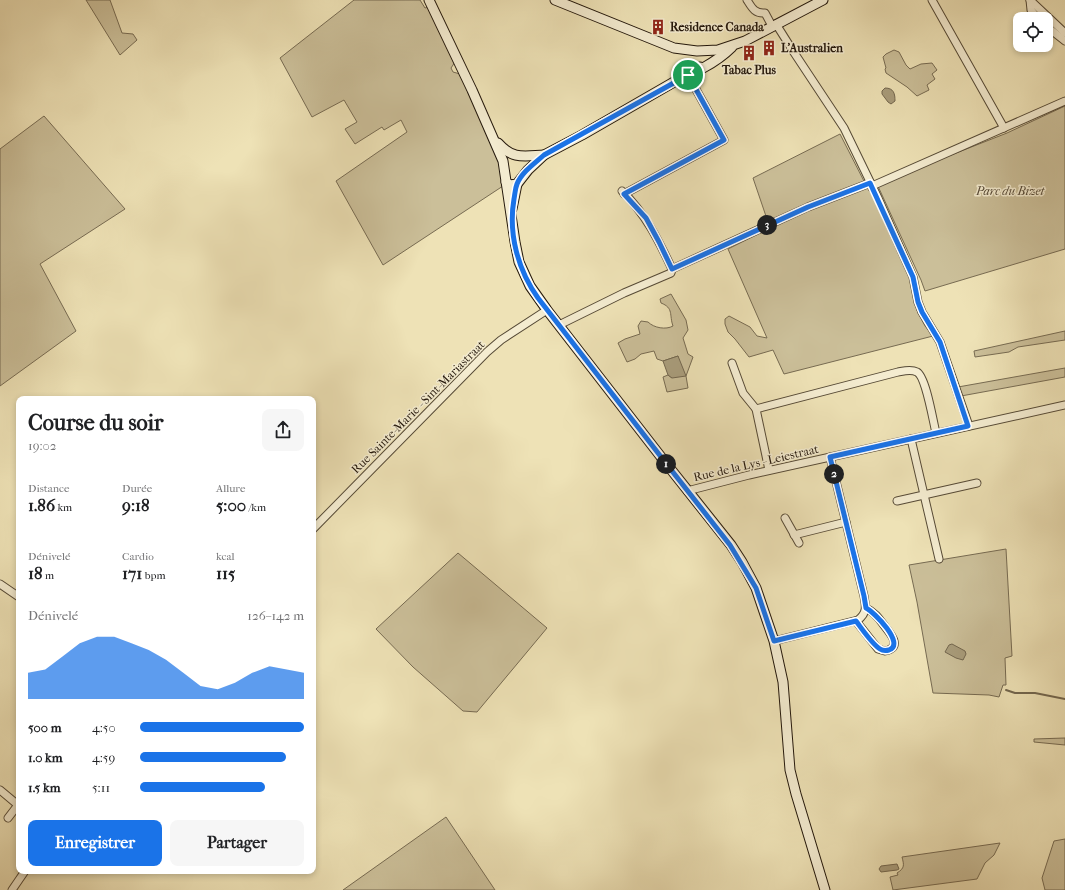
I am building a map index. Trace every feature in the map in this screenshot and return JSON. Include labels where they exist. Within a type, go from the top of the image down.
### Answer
[{"type":"street","points":[[429,0],[472,90],[503,161],[508,201],[512,214],[516,250],[521,267],[530,286],[547,310],[730,545],[742,562],[756,588],[774,641],[783,682],[790,770],[802,817],[825,890]]},
{"type":"street","points":[[555,0],[674,48],[697,51],[713,51],[733,46],[774,25],[808,3],[823,0]]},
{"type":"street","points":[[747,0],[754,11],[765,13],[793,51],[844,128],[913,277],[918,302],[922,312],[940,342],[968,426]]},
{"type":"street","points":[[932,0],[1004,128]]},
{"type":"street","points":[[1030,0],[1033,12]]},
{"type":"street","points":[[1030,0],[1065,33]]},
{"type":"street","points":[[1053,32],[1065,41]]},
{"type":"street","points":[[512,214],[517,184],[528,170],[544,155],[700,67],[703,68],[719,59],[733,46]]},
{"type":"street","points":[[697,51],[700,58],[700,67]]},
{"type":"street","points":[[672,269],[646,218],[623,193],[724,140],[688,75]]},
{"type":"street","points":[[559,325],[624,293],[663,277],[670,273],[672,269],[808,207],[871,184],[1065,101]]},
{"type":"street","points":[[494,139],[510,154],[523,156],[544,155]]},
{"type":"street","points":[[503,161],[504,158],[510,154]]},
{"type":"street","points":[[523,156],[528,170]]},
{"type":"street","points":[[506,182],[510,185],[517,184]]},
{"type":"street","name":"Rue Sainte-Marie - Sint-Mariastraat","points":[[316,526],[487,352],[501,340],[547,310]]},
{"type":"street","points":[[732,363],[743,393],[756,409],[769,470]]},
{"type":"street","points":[[756,409],[910,370],[916,371],[921,375],[925,384],[936,433]]},
{"type":"street","name":"Rue de la Lys - Leiestraat","points":[[687,491],[769,470],[1065,405]]},
{"type":"street","points":[[911,439],[939,559]]},
{"type":"street","points":[[774,641],[856,621],[864,614],[866,608],[830,457]]},
{"type":"street","points":[[897,501],[977,483]]},
{"type":"street","points":[[785,518],[799,543]]},
{"type":"street","points":[[794,534],[846,522]]},
{"type":"street","points":[[0,584],[16,595]]},
{"type":"street","points":[[856,621],[878,648],[885,651],[892,649],[894,646],[894,639],[875,614],[866,608]]},
{"type":"street","points":[[0,790],[16,803]]},
{"type":"street","points":[[8,818],[16,808]]},
{"type":"street","points":[[12,890],[23,874]]},
{"type":"green space","points":[[86,0],[110,0],[122,33],[133,34],[137,40],[120,55]]},
{"type":"green space","points":[[354,0],[420,0],[425,8],[429,7],[455,62],[451,68],[453,72],[460,74],[498,159],[503,186],[383,265],[336,181],[407,132],[401,120],[384,130],[382,127],[355,144],[345,129],[357,122],[344,100],[312,117],[280,58]]},
{"type":"green space","points":[[894,50],[899,52],[910,69],[921,64],[932,63],[937,70],[932,74],[935,79],[927,85],[929,90],[917,96],[907,87],[886,73],[883,57]]},
{"type":"green space","name":"Parc du Bizet","points":[[1065,106],[1065,249],[925,291],[877,184],[1007,133]]},
{"type":"green space","points":[[44,116],[125,209],[40,264],[76,331],[0,386],[0,149]]},
{"type":"green space","points":[[840,134],[869,191],[872,191],[911,278],[918,313],[925,326],[933,336],[784,374],[773,350],[749,357],[728,332],[725,319],[729,316],[750,327],[757,336],[767,338],[728,249],[770,228],[753,178]]},
{"type":"green space","points":[[671,294],[686,320],[688,330],[683,338],[688,354],[693,357],[686,376],[688,388],[667,392],[663,377],[668,375],[672,378],[678,356],[663,361],[657,359],[654,351],[641,354],[635,359],[627,362],[618,343],[640,334],[638,326],[641,321],[648,322],[653,326],[660,328],[673,326],[668,307],[661,303],[660,299]]},
{"type":"green space","points":[[1065,331],[1065,340],[1018,347],[1009,352],[975,357],[974,351]]},
{"type":"green space","points":[[1065,368],[1065,377],[961,396],[958,387]]},
{"type":"green space","points":[[1006,549],[1012,656],[1005,658],[1006,685],[1003,685],[999,697],[989,695],[933,693],[909,565]]},
{"type":"green space","points":[[458,553],[547,628],[477,712],[463,711],[413,667],[376,629]]},
{"type":"green space","points":[[1065,738],[1065,745],[1034,742],[1034,739]]},
{"type":"green space","points":[[446,817],[495,890],[343,890]]},
{"type":"green space","points":[[1065,839],[1065,890],[1045,890],[1042,878],[1054,841]]},
{"type":"green space","points":[[1000,843],[994,855],[985,863],[977,879],[893,890],[890,877],[898,875],[897,873],[903,868],[902,857]]},
{"type":"shaded area","points":[[885,88],[892,90],[894,94],[895,101],[891,104],[882,94],[882,91]]},
{"type":"shaded area","points":[[678,356],[686,376],[672,378],[668,375],[663,361]]},
{"type":"shaded area","points":[[952,644],[965,651],[966,654],[963,660],[945,652],[949,645]]},
{"type":"shaded area","points":[[897,864],[899,869],[897,870],[881,872],[879,869],[881,866]]},
{"type":"waterway","points":[[1006,690],[1015,693],[1035,693],[1065,699]]},
{"type":"place","name":"Residence Canada","points":[[658,27]]},
{"type":"place","name":"L'Australien","points":[[769,48]]},
{"type":"place","name":"Tabac Plus","points":[[749,53]]},
{"type":"route","points":[[688,75],[724,140],[624,194],[646,218],[672,269],[808,207],[870,183],[913,277],[918,302],[922,312],[940,342],[968,426],[830,457],[866,608],[875,614],[894,639],[894,646],[892,649],[885,651],[878,648],[856,621],[774,641],[756,588],[742,562],[538,298],[523,273],[516,250],[512,214],[517,184],[528,170],[544,155],[688,75]]}]
